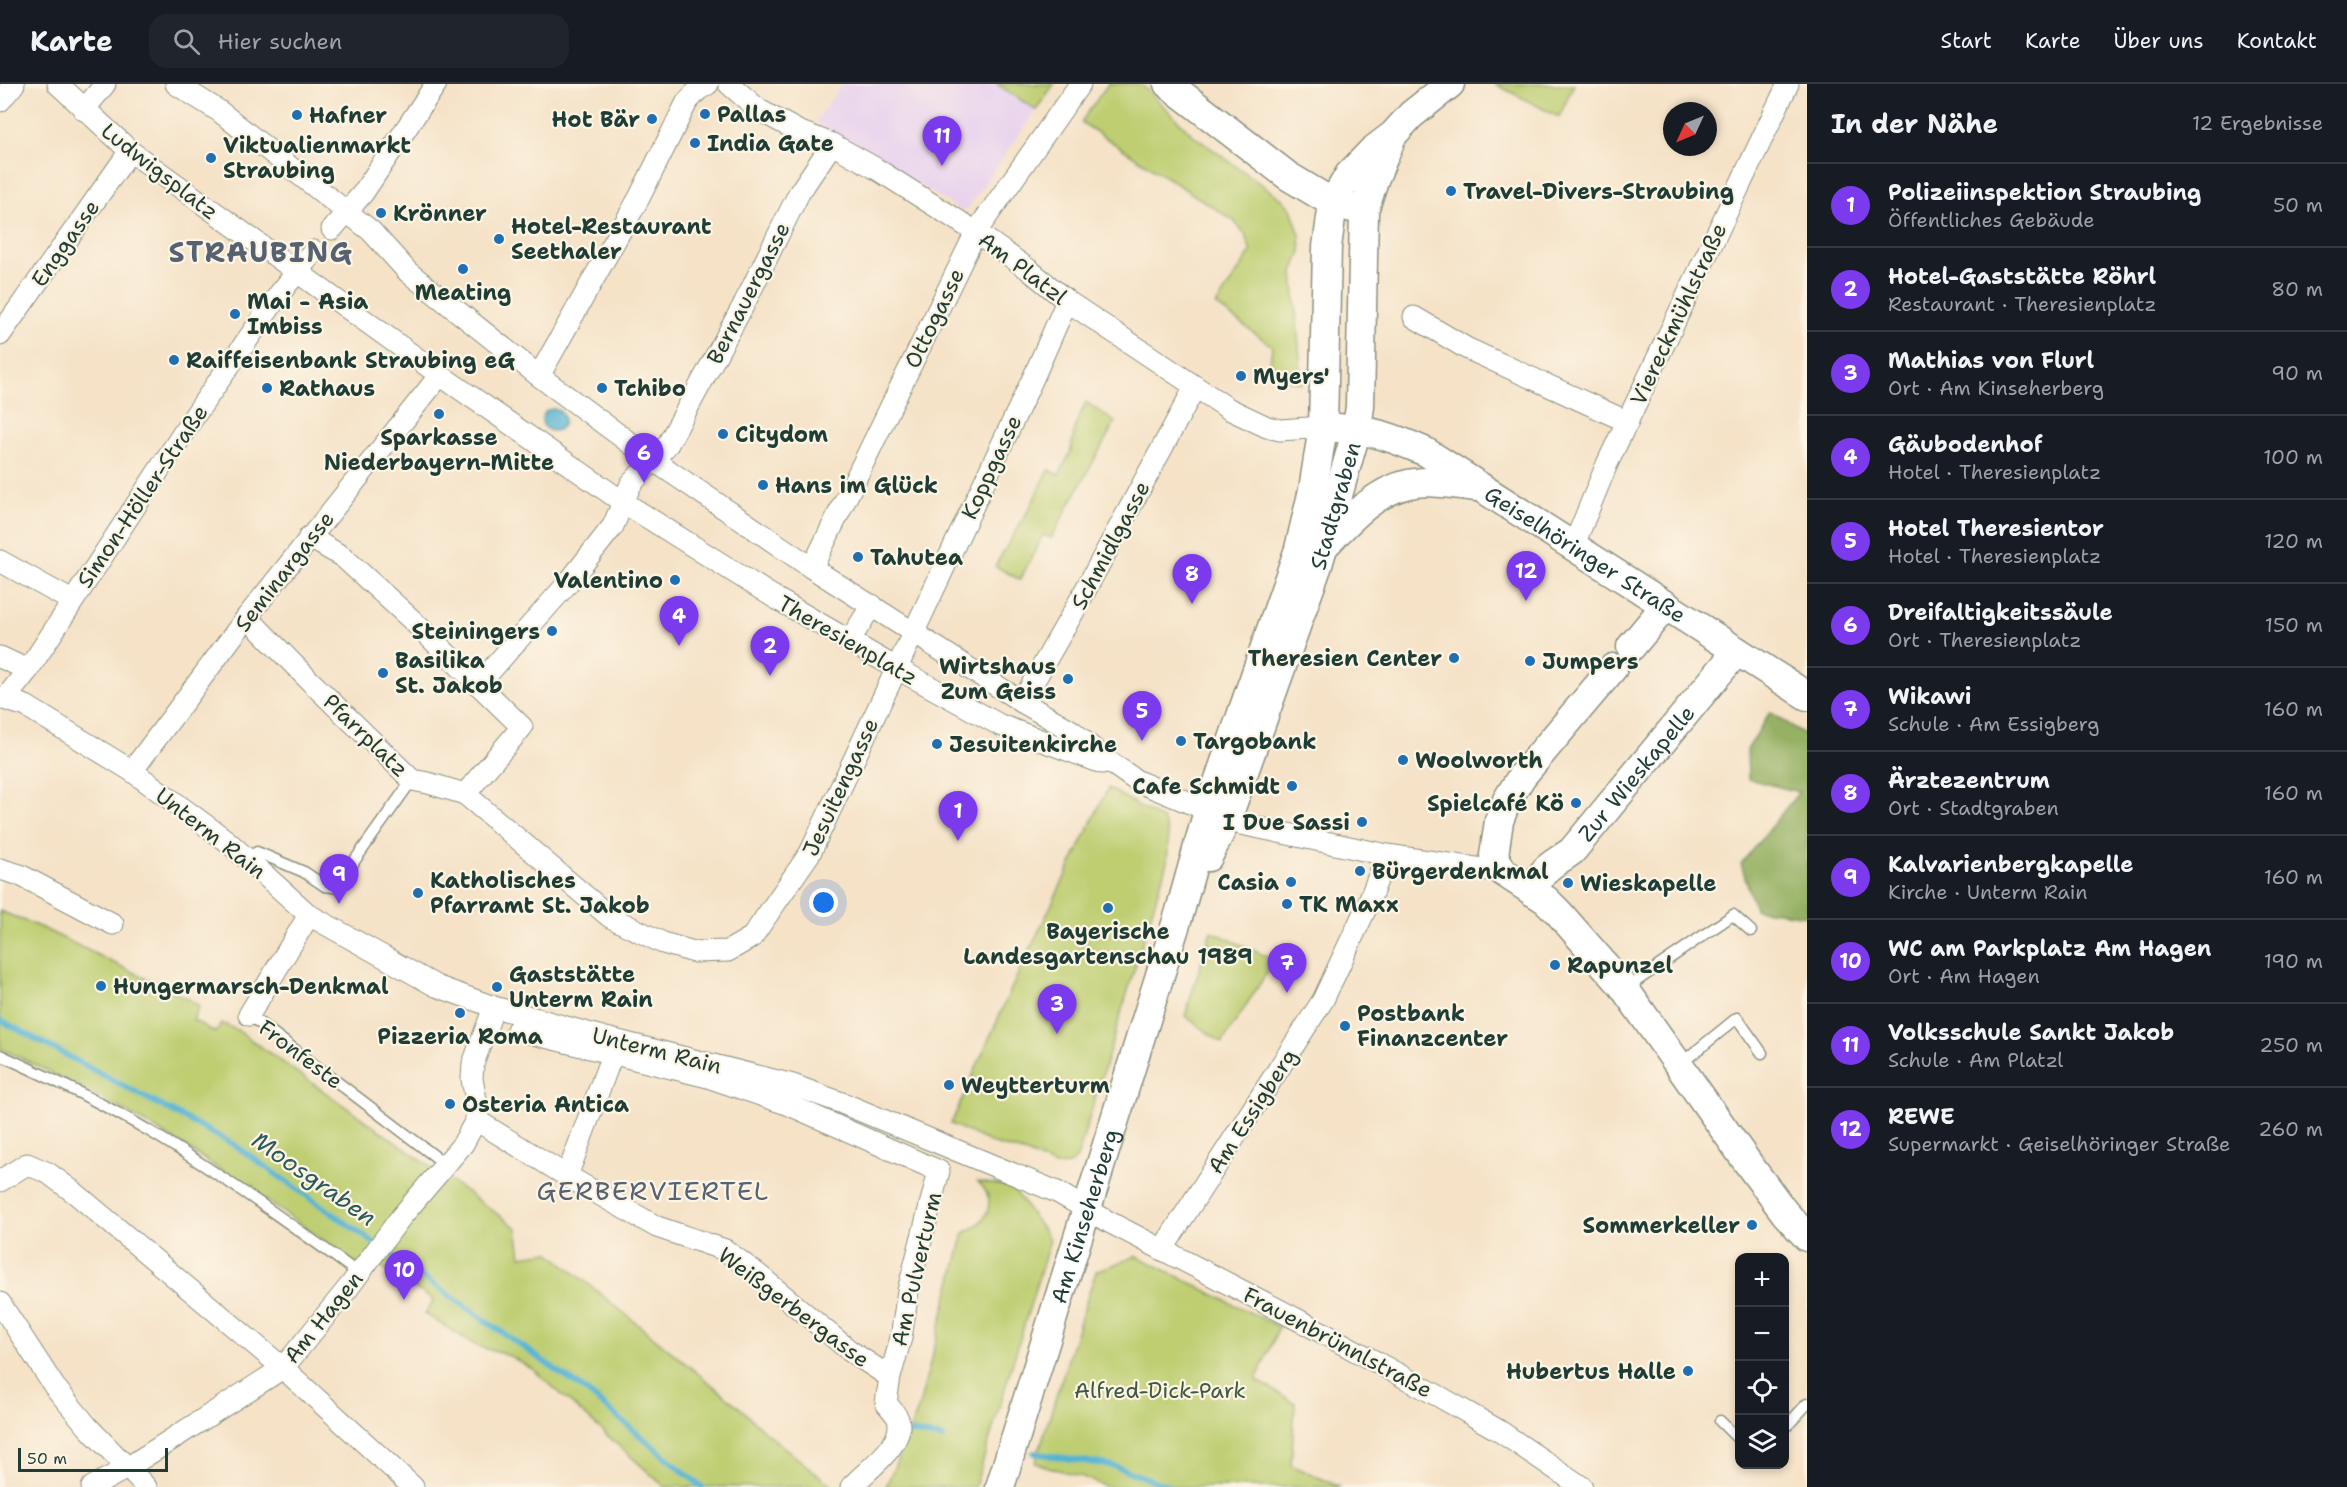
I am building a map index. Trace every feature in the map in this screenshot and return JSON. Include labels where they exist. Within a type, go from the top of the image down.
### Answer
[{"type":"main road","points":[[1168,84],[1288,176],[1333,203],[1364,211]]},
{"type":"main road","points":[[1333,203],[1349,175],[1372,151],[1393,135],[1411,115],[1450,84]]},
{"type":"main road","name":"Stadtgraben","points":[[1217,815],[1323,547],[1357,429],[1360,406],[1364,211],[1393,135]]},
{"type":"main road","name":"Stadtgraben","points":[[1217,815],[1299,549],[1313,490],[1323,427],[1327,247],[1333,203]]},
{"type":"main road","name":"Geiselhöringer Straße","points":[[1323,427],[1357,429],[1390,436],[1426,452],[1807,696]]},
{"type":"main road","points":[[1323,547],[1373,501],[1404,485],[1430,482],[1481,487]]},
{"type":"main road","points":[[1631,647],[1666,605]]},
{"type":"main road","name":"Zur Wieskapelle","points":[[1533,891],[1547,866],[1572,851],[1737,651]]},
{"type":"main road","points":[[1613,668],[1522,776],[1507,800],[1499,821],[1494,855],[1503,872],[1533,891],[1559,913],[1625,989],[1785,1213],[1807,1238]]},
{"type":"main road","name":"Am Kinseherberg","points":[[1000,1487],[1180,911],[1217,815]]},
{"type":"street","points":[[0,101],[14,84]]},
{"type":"street","name":"Ludwigsplatz","points":[[58,84],[130,151],[296,273]]},
{"type":"street","name":"Ludwigsplatz","points":[[84,110],[105,84]]},
{"type":"street","points":[[177,84],[219,111],[346,212]]},
{"type":"street","points":[[332,229],[363,193],[436,84]]},
{"type":"street","points":[[539,376],[639,198],[687,102],[698,90],[708,84]]},
{"type":"street","name":"Am Platzl","points":[[729,84],[759,111],[798,131],[832,144],[875,168],[976,232],[1028,269],[1067,301],[1229,409],[1267,427],[1280,430],[1323,427]]},
{"type":"street","name":"Ottogasse","points":[[813,568],[976,232],[1080,84]]},
{"type":"street","name":"Viereckmühlstraße","points":[[1573,547],[1628,422],[1788,84]]},
{"type":"street","name":"Bernauergasse","points":[[653,460],[668,444],[743,306],[800,193],[832,144]]},
{"type":"street","name":"Enggasse","points":[[0,335],[130,151]]},
{"type":"street","name":"Theresienplatz","points":[[346,212],[371,231],[408,272],[539,376],[653,460],[813,568],[1022,702],[1072,731],[1118,769],[1137,781],[1241,824],[1387,855],[1503,872]]},
{"type":"street","name":"Simon-Höller-Straße","points":[[3,699],[28,670],[195,415],[280,293],[314,252]]},
{"type":"street","name":"Theresienplatz","points":[[296,273],[623,502],[777,598],[896,668],[1000,725],[1118,769]]},
{"type":"street","name":"Koppgasse","points":[[896,668],[1067,301]]},
{"type":"street","points":[[1414,318],[1466,348],[1628,422]]},
{"type":"street","name":"Seminargasse","points":[[132,771],[309,537],[440,375]]},
{"type":"street","name":"Schmidlgasse","points":[[1022,702],[1195,387]]},
{"type":"street","points":[[478,685],[568,583],[613,526],[631,484],[653,460]]},
{"type":"street","points":[[309,537],[343,557],[412,620],[522,727],[465,794]]},
{"type":"street","points":[[0,561],[72,601]]},
{"type":"street","points":[[850,640],[872,605]]},
{"type":"street","name":"Pfarrplatz","points":[[247,617],[412,780],[465,794]]},
{"type":"street","points":[[0,657],[28,670]]},
{"type":"street","name":"Jesuitengasse","points":[[465,794],[610,917],[663,943],[694,952],[728,951],[752,937],[810,853],[896,668]]},
{"type":"street","name":"Unterm Rain","points":[[3,699],[26,706],[132,771],[247,858],[309,915],[436,986],[494,1006],[790,1094],[1057,1192],[1087,1209]]},
{"type":"street","name":"Am Essigberg","points":[[1162,1250],[1317,1010],[1338,970],[1387,855]]},
{"type":"street","points":[[0,869],[20,875],[113,924]]},
{"type":"street","name":"Fronfeste","points":[[249,1015],[309,915]]},
{"type":"street","points":[[476,1120],[478,1110],[472,1079],[473,1064],[494,1006]]},
{"type":"street","points":[[516,1030],[708,1077],[790,1094]]},
{"type":"street","points":[[567,1176],[612,1054]]},
{"type":"street","name":"Am Pulverturm","points":[[790,1094],[939,1172],[908,1291],[901,1338],[886,1403],[898,1418],[899,1434],[891,1448],[851,1487]]},
{"type":"street","name":"Am Hagen","points":[[92,1487],[127,1468],[283,1368],[463,1144],[476,1120]]},
{"type":"street","name":"Weißgerbergasse","points":[[476,1120],[567,1176],[657,1227],[725,1250],[850,1351],[891,1377]]},
{"type":"street","points":[[0,1181],[27,1164],[48,1173],[75,1193],[283,1368],[413,1487]]},
{"type":"street","name":"Frauenbrünnlstraße","points":[[1087,1209],[1442,1398],[1498,1430],[1582,1487]]},
{"type":"street","points":[[0,1303],[54,1386],[88,1427],[146,1487]]},
{"type":"lane","points":[[247,858],[257,852],[304,872],[325,886],[340,888],[355,861],[412,780]]},
{"type":"lane","points":[[1625,989],[1733,915],[1751,931]]},
{"type":"lane","name":"Fronfeste","points":[[249,1015],[445,1164]]},
{"type":"lane","points":[[1679,1065],[1737,1018],[1762,1053]]},
{"type":"lane","points":[[0,1055],[58,1081],[151,1132],[279,1216],[358,1273]]},
{"type":"lane","points":[[1789,1424],[1807,1404]]},
{"type":"lane","points":[[1720,1421],[1735,1436]]},
{"type":"shaded area","points":[[842,84],[997,84],[1036,110],[967,209],[962,211],[815,122]]},
{"type":"green space","points":[[997,84],[1054,84],[1036,110]]},
{"type":"green space","points":[[1108,84],[1141,84],[1194,136],[1282,199],[1291,209],[1300,235],[1301,252],[1293,272],[1302,384],[1269,374],[1272,346],[1216,305],[1251,252],[1245,234],[1233,220],[1081,122]]},
{"type":"green space","points":[[1495,84],[1574,84],[1559,117]]},
{"type":"green space","points":[[1086,402],[1115,422],[1051,538],[1043,535],[1020,580],[995,566],[1049,470],[1059,475],[1071,451],[1075,426]]},
{"type":"green space","points":[[1770,712],[1807,736],[1807,916],[1755,909],[1741,864],[1799,792],[1748,779],[1747,750]]},
{"type":"green space","points":[[1108,788],[1163,820],[1168,835],[1167,862],[1077,1158],[1069,1165],[1055,1166],[1027,1153],[994,1144],[951,1124],[1017,976]]},
{"type":"green space","points":[[0,911],[42,928],[190,1000],[199,1006],[193,1020],[216,1033],[221,1023],[237,1030],[517,1228],[521,1256],[549,1252],[738,1406],[764,1431],[833,1487],[665,1487],[534,1370],[510,1356],[477,1346],[425,1314],[434,1300],[366,1258],[358,1265],[232,1177],[135,1117],[0,1048]]},
{"type":"green space","points":[[1211,931],[1275,960],[1222,1043],[1185,1016]]},
{"type":"green space","points":[[978,1182],[1012,1187],[1050,1240],[975,1487],[886,1487],[918,1410],[964,1233],[979,1223],[987,1211],[988,1197]]},
{"type":"green space","name":"Alfred-Dick-Park","points":[[1137,1256],[1279,1327],[1256,1380],[1295,1403],[1291,1465],[1340,1487],[1106,1487],[1083,1477],[1035,1463],[1096,1271]]},
{"type":"water","points":[[553,409],[561,412],[564,420],[561,428],[553,431],[545,428],[542,420],[545,412]]},
{"type":"waterway","name":"Moosgraben","points":[[0,1020],[233,1144],[586,1391],[702,1487]]},
{"type":"waterway","points":[[911,1432],[943,1438]]},
{"type":"waterway","points":[[1034,1453],[1114,1466],[1170,1487]]},
{"type":"place","name":"Pallas","points":[[705,114]]},
{"type":"place","name":"Hafner","points":[[297,115]]},
{"type":"place","name":"Hot Bär","points":[[652,119]]},
{"type":"place","name":"India Gate","points":[[695,143]]},
{"type":"place","name":"Viktualienmarkt Straubing","points":[[211,158]]},
{"type":"place","name":"Volksschule Sankt Jakob","points":[[942,166]]},
{"type":"place","name":"Travel-Divers-Straubing","points":[[1451,191]]},
{"type":"place","name":"Krönner","points":[[381,213]]},
{"type":"place","name":"Hotel-Restaurant Seethaler","points":[[499,239]]},
{"type":"place","name":"Meating","points":[[463,269]]},
{"type":"place","name":"Mai - Asia Imbiss","points":[[235,314]]},
{"type":"place","name":"Raiffeisenbank Straubing eG","points":[[174,360]]},
{"type":"place","name":"Myers'","points":[[1241,376]]},
{"type":"place","name":"Rathaus","points":[[267,388]]},
{"type":"place","name":"Tchibo","points":[[602,388]]},
{"type":"place","name":"Sparkasse Niederbayern-Mitte","points":[[439,414]]},
{"type":"place","name":"Citydom","points":[[723,434]]},
{"type":"place","name":"Dreifaltigkeitssäule","points":[[644,483]]},
{"type":"place","name":"Hans im Glück","points":[[763,485]]},
{"type":"place","name":"Tahutea","points":[[858,557]]},
{"type":"place","name":"Valentino","points":[[675,580]]},
{"type":"place","name":"REWE","points":[[1526,601]]},
{"type":"place","name":"Ärztezentrum","points":[[1192,604]]},
{"type":"place","name":"Steiningers","points":[[552,631]]},
{"type":"place","name":"Gäubodenhof","points":[[679,646]]},
{"type":"place","name":"Theresien Center","points":[[1454,658]]},
{"type":"place","name":"Jumpers","points":[[1530,661]]},
{"type":"place","name":"Basilika St. Jakob","points":[[383,673]]},
{"type":"place","name":"Hotel-Gaststätte Röhrl","points":[[770,676]]},
{"type":"place","name":"Wirtshaus Zum Geiss","points":[[1068,679]]},
{"type":"place","name":"Hotel Theresientor","points":[[1142,741]]},
{"type":"place","name":"Targobank","points":[[1181,741]]},
{"type":"place","name":"Jesuitenkirche","points":[[937,744]]},
{"type":"place","name":"Woolworth","points":[[1403,760]]},
{"type":"place","name":"Cafe Schmidt","points":[[1292,786]]},
{"type":"place","name":"Spielcafé Kö","points":[[1576,803]]},
{"type":"place","name":"I Due Sassi","points":[[1362,822]]},
{"type":"place","name":"Polizeiinspektion Straubing","points":[[958,841]]},
{"type":"place","name":"Bürgerdenkmal","points":[[1360,871]]},
{"type":"place","name":"Casia","points":[[1291,882]]},
{"type":"place","name":"Wieskapelle","points":[[1568,883]]},
{"type":"place","name":"Katholisches Pfarramt St. Jakob","points":[[418,893]]},
{"type":"place","name":"Kalvarienbergkapelle","points":[[339,904]]},
{"type":"place","name":"TK Maxx","points":[[1287,904]]},
{"type":"place","name":"Bayerische Landesgartenschau 1989","points":[[1108,908]]},
{"type":"place","name":"Rapunzel","points":[[1555,965]]},
{"type":"place","name":"Hungermarsch-Denkmal","points":[[101,986]]},
{"type":"place","name":"Gaststätte Unterm Rain","points":[[497,987]]},
{"type":"place","name":"Wikawi","points":[[1287,993]]},
{"type":"place","name":"Pizzeria Roma","points":[[460,1013]]},
{"type":"place","name":"Postbank Finanzcenter","points":[[1345,1026]]},
{"type":"place","name":"Mathias von Flurl","points":[[1057,1034]]},
{"type":"place","name":"Weytterturm","points":[[949,1085]]},
{"type":"place","name":"Osteria Antica","points":[[450,1104]]},
{"type":"place","name":"Sommerkeller","points":[[1752,1225]]},
{"type":"place","name":"WC am Parkplatz Am Hagen","points":[[404,1300]]},
{"type":"place","name":"Hubertus Halle","points":[[1688,1371]]},
{"type":"district","name":"STRAUBING","points":[[261,252]]},
{"type":"district","name":"GERBERVIERTEL","points":[[653,1191]]}]
